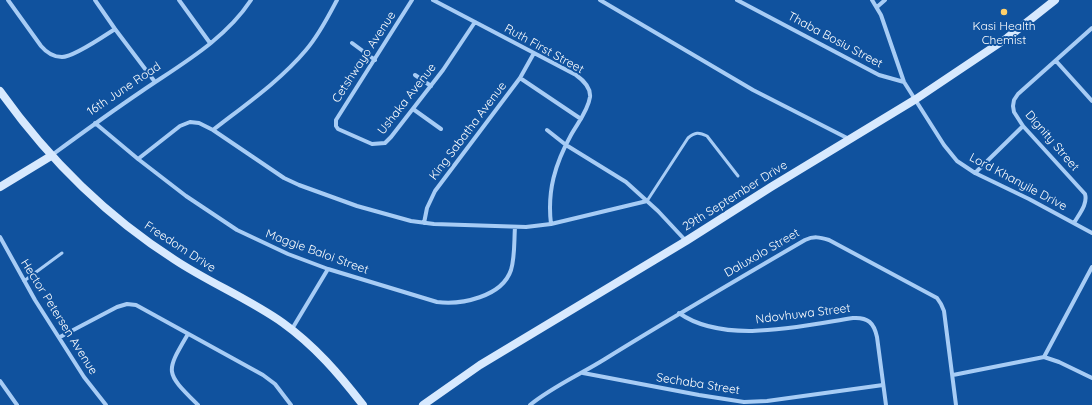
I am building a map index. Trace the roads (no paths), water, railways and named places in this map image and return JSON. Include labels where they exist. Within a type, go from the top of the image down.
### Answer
[{"type":"street","points":[[8,0],[40,46],[44,50],[57,56],[62,57],[72,55],[115,29]]},
{"type":"street","points":[[95,0],[155,82]]},
{"type":"street","points":[[179,0],[210,43]]},
{"type":"street","name":"16th June Road","points":[[0,187],[51,156],[95,123],[210,43],[231,26],[251,0]]},
{"type":"street","points":[[213,130],[278,78],[298,59],[316,37],[337,0]]},
{"type":"street","name":"Cetshwayo Avenue","points":[[336,126],[337,117],[412,0]]},
{"type":"street","name":"Ruth First Street","points":[[433,0],[576,75],[586,84],[590,97],[581,119],[566,145],[552,183],[549,204],[552,224]]},
{"type":"street","points":[[600,0],[753,90],[850,140]]},
{"type":"street","name":"Thaba Bosiu Street","points":[[737,0],[879,75],[904,82]]},
{"type":"street","name":"Lord Khanyile Drive","points":[[872,0],[877,7],[904,82],[944,144],[957,161],[975,173],[1092,233]]},
{"type":"street","points":[[877,7],[885,0]]},
{"type":"street","name":"29th September Drive","points":[[423,405],[480,365],[686,241],[770,187],[916,99],[1007,38],[1055,0]]},
{"type":"street","name":"Ushaka Avenue","points":[[336,126],[341,130],[372,144],[381,144],[388,141],[431,86],[474,22]]},
{"type":"street","name":"Dignity Street","points":[[1074,223],[1085,204],[1085,194],[1023,126],[1014,112],[1013,106],[1014,100],[1018,94],[1092,28]]},
{"type":"street","points":[[352,42],[374,60]]},
{"type":"street","name":"King Sabatha Avenue","points":[[424,223],[427,208],[435,191],[520,78],[534,53]]},
{"type":"street","points":[[1056,61],[1092,102]]},
{"type":"street","points":[[415,76],[431,86]]},
{"type":"street","points":[[520,78],[581,119]]},
{"type":"street","name":"Freedom Drive","points":[[0,90],[51,156],[111,213],[175,260],[274,316],[322,355],[363,405]]},
{"type":"street","points":[[413,109],[441,130]]},
{"type":"street","points":[[138,159],[184,124],[194,122],[213,130],[270,169],[299,185],[377,213],[411,221],[424,223],[515,227],[552,224],[647,201]]},
{"type":"street","name":"Maggie Baloi Street","points":[[95,123],[186,196],[237,230],[288,254],[328,269],[437,302],[452,303],[469,301],[485,295],[503,284],[510,272],[513,258],[515,227]]},
{"type":"street","points":[[975,173],[1023,126]]},
{"type":"street","points":[[547,130],[566,145],[615,174],[668,220],[686,241]]},
{"type":"street","name":"Daluxolo Street","points":[[530,405],[540,397],[583,373],[679,313],[805,240],[816,236],[829,240],[937,298],[944,311],[956,405]]},
{"type":"street","name":"Hector Petersen Avenue","points":[[0,238],[24,281],[84,377],[106,405]]},
{"type":"street","points":[[1044,357],[1092,266]]},
{"type":"street","points":[[292,330],[328,269]]},
{"type":"street","points":[[60,337],[117,307],[127,304],[141,307],[269,379],[281,391],[291,405]]},
{"type":"street","name":"Ndovhuwa Street","points":[[679,313],[695,322],[711,326],[758,331],[853,318],[864,318],[872,323],[876,331],[886,405]]},
{"type":"street","points":[[188,334],[174,358],[172,371],[177,384],[198,405]]},
{"type":"street","points":[[953,375],[1044,357],[1059,362],[1092,378]]},
{"type":"street","name":"Sechaba Street","points":[[583,373],[744,402],[767,401],[883,384]]},
{"type":"street","points":[[0,381],[17,405]]},
{"type":"lane","points":[[647,201],[688,138],[694,133],[700,133],[707,136],[738,176]]},
{"type":"lane","points":[[24,281],[62,253]]},
{"type":"place","name":"Kasi Health Chemist","points":[[1004,12]]}]
